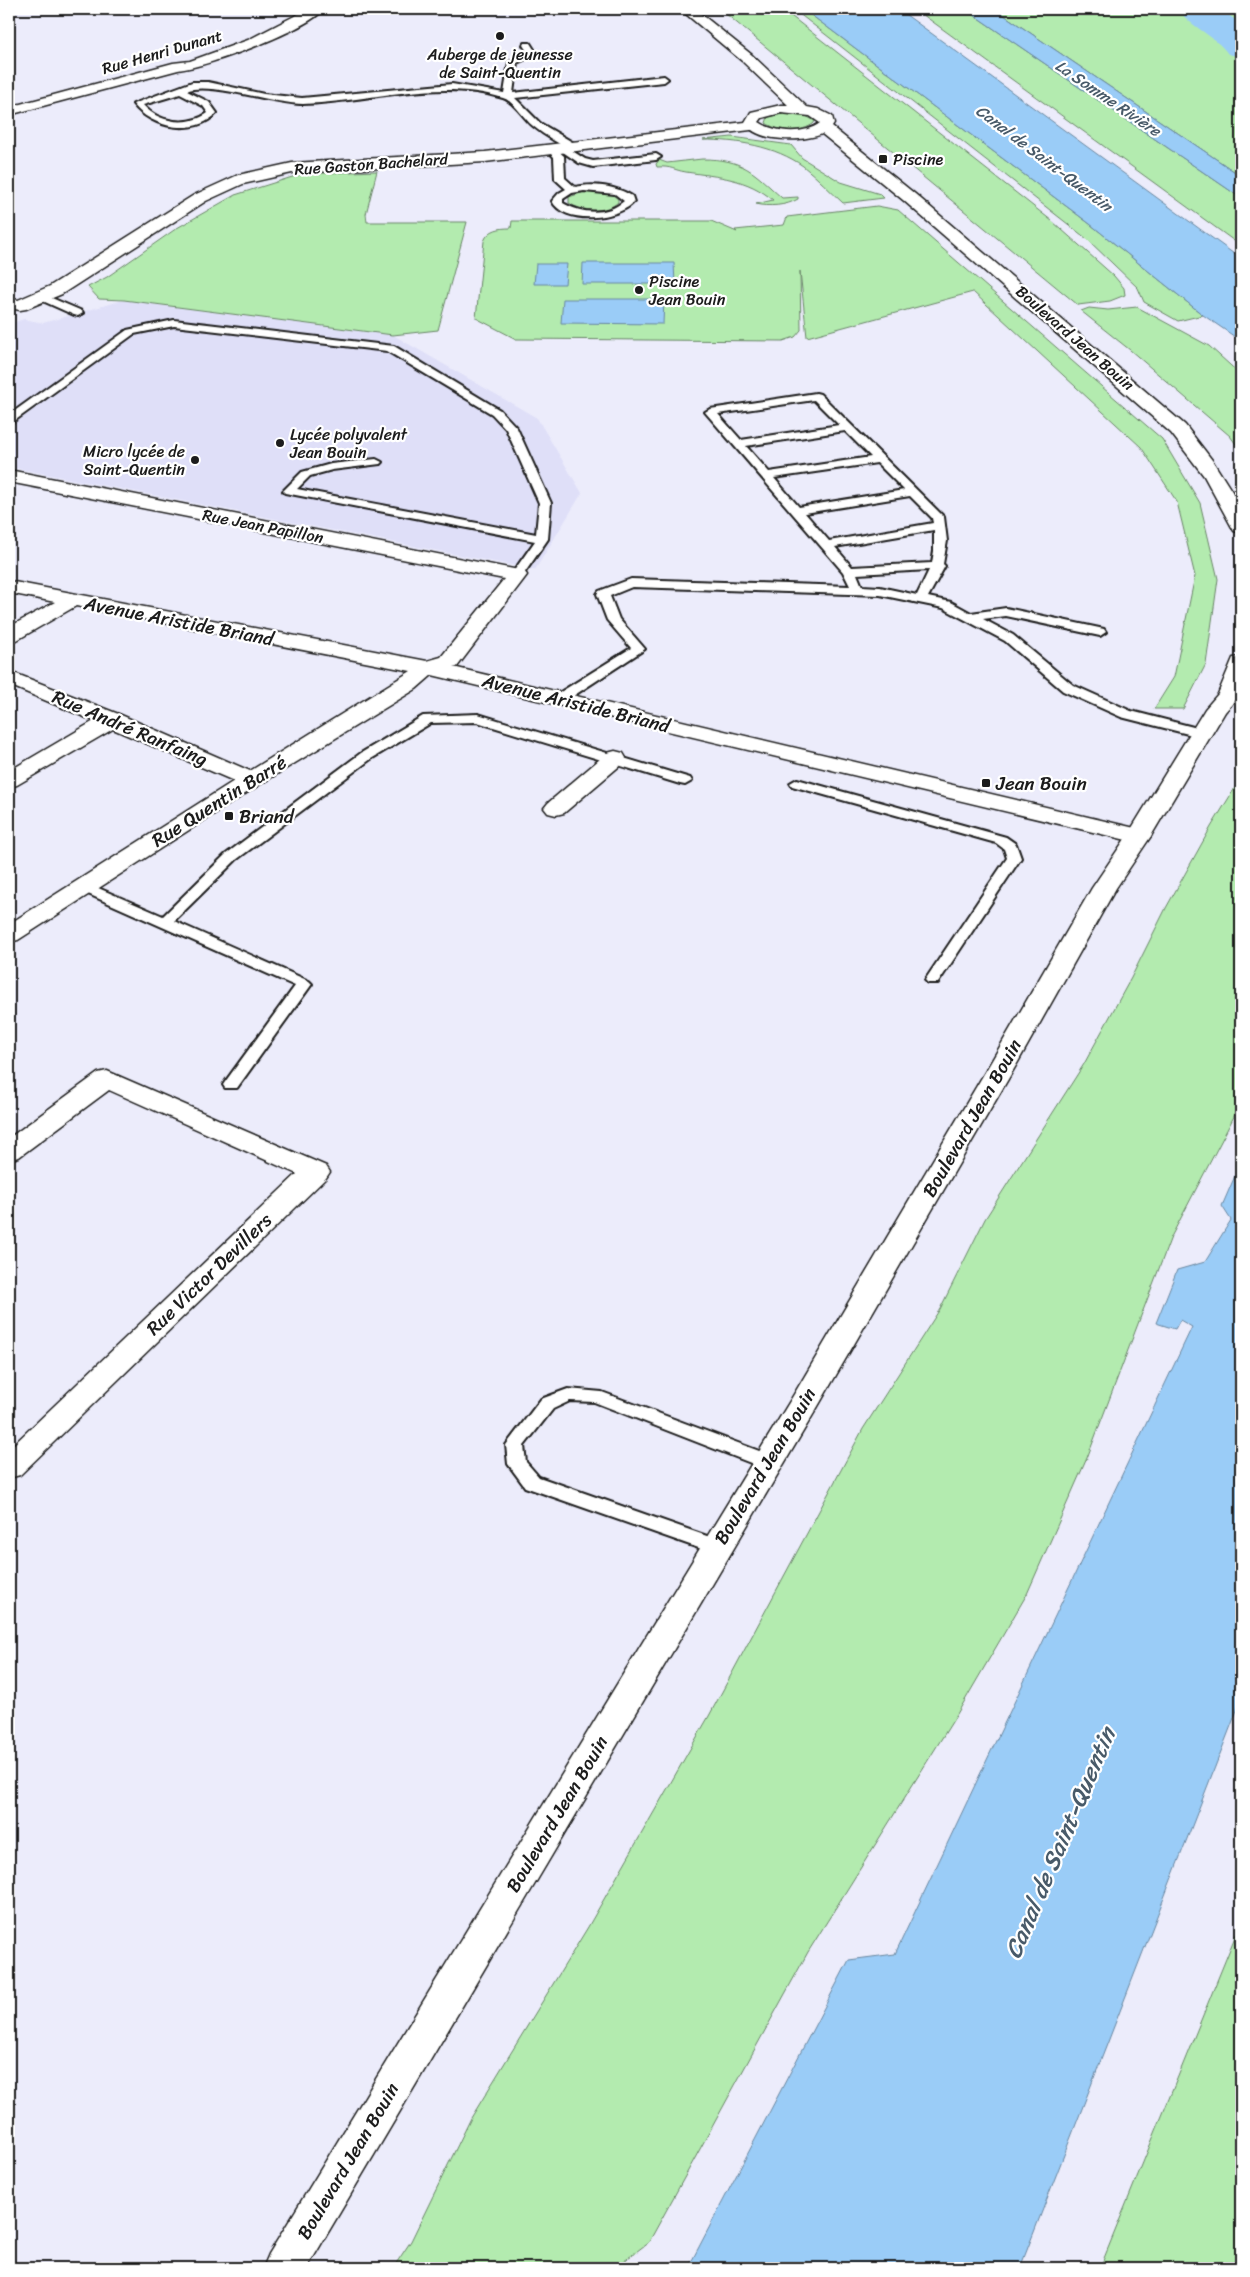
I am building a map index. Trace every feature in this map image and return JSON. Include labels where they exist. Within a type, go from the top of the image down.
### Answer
[{"type":"street","name":"Rue Henri Dunant","points":[[9,111],[178,66],[192,64],[253,43],[292,24],[317,9]]},
{"type":"street","points":[[687,9],[747,58],[802,110]]},
{"type":"street","points":[[747,58],[771,110]]},
{"type":"street","points":[[802,110],[771,110],[753,118],[754,126],[775,133],[796,134],[824,128]]},
{"type":"street","name":"Boulevard Jean Bouin","points":[[802,110],[813,112],[827,119],[827,124],[824,128],[1008,281],[1178,429],[1215,476],[1241,527]]},
{"type":"street","name":"Rue Gaston Bachelard","points":[[13,305],[56,290],[200,198],[238,180],[292,168],[485,158],[565,150],[754,126]]},
{"type":"street","name":"Boulevard Jean Bouin","points":[[796,134],[879,174]]},
{"type":"street","name":"Rue Jean Papillon","points":[[9,476],[517,575]]},
{"type":"street","points":[[428,668],[449,662],[517,575]]},
{"type":"street","name":"Avenue Aristide Briand","points":[[9,587],[428,668],[1139,836]]},
{"type":"street","points":[[9,635],[64,606],[72,599]]},
{"type":"street","name":"Boulevard Jean Bouin","points":[[284,2268],[921,1206],[1104,888],[1139,836],[1200,733],[1216,709],[1228,696],[1241,663]]},
{"type":"street","name":"Rue Quentin Barré","points":[[9,935],[251,780],[408,684],[428,668]]},
{"type":"street","name":"Rue André Ranfaing","points":[[9,678],[113,720],[251,780]]},
{"type":"street","points":[[9,780],[113,720]]},
{"type":"street","points":[[556,808],[615,758]]},
{"type":"street","name":"Rue Victor Devillers","points":[[9,1152],[107,1079],[316,1172],[9,1467]]},
{"type":"lane","points":[[508,96],[513,62],[533,54],[527,45]]},
{"type":"lane","points":[[181,90],[206,104],[214,113],[198,122],[168,123],[142,112],[137,104],[192,85],[208,85],[264,98],[302,101],[452,86],[508,96],[664,79]]},
{"type":"lane","points":[[508,96],[565,150],[582,161],[602,164],[656,157]]},
{"type":"lane","points":[[565,150],[559,156],[560,179],[574,190],[596,187],[625,194],[629,198],[629,202],[625,207],[608,212],[573,212],[564,209],[557,201],[559,196],[574,190]]},
{"type":"lane","points":[[40,296],[78,313]]},
{"type":"lane","points":[[9,420],[131,332],[174,323],[390,348],[496,412],[511,428],[545,503],[542,538],[517,575]]},
{"type":"lane","points":[[858,590],[849,571],[710,412],[816,396],[938,517],[942,535],[939,566],[921,600]]},
{"type":"lane","points":[[738,444],[847,427]]},
{"type":"lane","points":[[767,476],[880,459]]},
{"type":"lane","points":[[376,462],[331,467],[306,474],[289,491],[542,538]]},
{"type":"lane","points":[[797,511],[913,492]]},
{"type":"lane","points":[[826,544],[939,526]]},
{"type":"lane","points":[[849,571],[939,566]]},
{"type":"lane","points":[[559,699],[639,649],[613,620],[603,594],[631,583],[858,590],[880,592],[947,605],[1010,638],[1068,688],[1126,714],[1200,733]]},
{"type":"lane","points":[[970,617],[1006,612],[1100,632]]},
{"type":"lane","points":[[164,922],[231,857],[289,812],[366,756],[428,719],[478,718],[615,758],[685,781]]},
{"type":"lane","points":[[797,783],[1001,840],[1011,847],[1014,858],[933,980]]},
{"type":"lane","points":[[84,886],[304,984],[231,1085]]},
{"type":"lane","points":[[717,1547],[532,1482],[517,1464],[516,1445],[546,1404],[568,1395],[596,1396],[768,1462]]},
{"type":"shaded area","name":"Lycée polyvalent Jean Bouin","points":[[124,300],[393,335],[537,418],[582,493],[535,570],[9,467],[9,324],[24,319],[43,323]]},
{"type":"green space","points":[[720,9],[782,9],[1052,221],[1114,276],[1124,288],[1125,295],[1110,301],[1078,305]]},
{"type":"green space","points":[[793,9],[803,9],[1090,224],[1203,315],[1178,321],[1144,302],[1138,288],[1087,239]]},
{"type":"green space","points":[[915,9],[965,9],[1241,198],[1241,246]]},
{"type":"green space","points":[[995,9],[1241,9],[1241,176]]},
{"type":"green space","points":[[787,113],[802,114],[815,121],[809,126],[797,130],[784,130],[766,123],[768,117]]},
{"type":"green space","points":[[732,137],[791,145],[802,158],[841,182],[880,194],[884,198],[843,203],[803,166],[792,159],[768,149],[742,143],[703,140]]},
{"type":"green space","points":[[702,159],[728,161],[738,164],[755,174],[782,198],[798,197],[798,199],[777,205],[756,204],[773,200],[743,183],[721,177],[657,167],[656,164],[659,160],[667,163]]},
{"type":"green space","points":[[377,171],[366,214],[367,222],[467,222],[438,330],[393,335],[124,300],[99,299],[88,287],[107,277],[177,228],[235,195],[302,174]]},
{"type":"green space","points":[[587,191],[610,193],[618,199],[618,202],[601,210],[587,210],[569,203],[569,197]]},
{"type":"green space","points":[[877,206],[898,210],[1162,439],[1200,503],[1218,579],[1206,664],[1183,709],[1154,709],[1174,677],[1195,576],[1177,502],[1141,447],[973,292],[807,337],[800,271],[801,330],[795,337],[783,341],[516,339],[476,318],[484,241],[492,232],[511,228],[512,221],[711,221],[737,232],[735,230],[784,225],[787,217]]},
{"type":"green space","points":[[1137,307],[1209,346],[1241,375],[1241,451],[1230,436],[1130,350],[1081,311],[1089,308],[1108,310]]},
{"type":"green space","points":[[1241,778],[1241,1103],[1171,1237],[1087,1458],[1027,1594],[957,1714],[808,1952],[649,2242],[615,2268],[393,2268],[411,2241],[471,2118],[588,1927],[709,1716],[863,1429],[940,1309],[985,1219],[1084,1064],[1131,978],[1166,908]]},
{"type":"green space","points":[[1241,1922],[1241,2268],[1100,2268]]},
{"type":"water","name":"Canal de Saint-Quentin","points":[[803,9],[898,9],[1241,259],[1241,341],[1203,315],[1090,224]]},
{"type":"water","name":"La Somme Rivière","points":[[965,9],[995,9],[1241,176],[1241,198]]},
{"type":"water","points":[[583,263],[674,263],[675,284],[582,284]]},
{"type":"water","points":[[536,264],[567,264],[565,284],[534,284]]},
{"type":"water","points":[[563,299],[664,299],[663,324],[561,323]]},
{"type":"water","name":"Canal de Saint-Quentin","points":[[1241,1162],[1241,1700],[1020,2268],[688,2268],[849,1960],[895,1954],[1192,1327],[1180,1320],[1175,1329],[1156,1323],[1177,1270],[1205,1262],[1231,1220],[1222,1206]]},
{"type":"waterway","points":[[1196,9],[1234,36],[1241,46]]},
{"type":"place","name":"Auberge de jeunesse de Saint-Quentin","points":[[500,36]]},
{"type":"place","name":"Piscine","points":[[883,159]]},
{"type":"place","name":"Piscine Jean Bouin","points":[[639,290]]},
{"type":"place","name":"Lycée polyvalent Jean Bouin","points":[[280,443]]},
{"type":"place","name":"Micro lycée de Saint-Quentin","points":[[195,460]]},
{"type":"place","name":"Jean Bouin","points":[[986,783]]},
{"type":"place","name":"Briand","points":[[229,816]]}]
